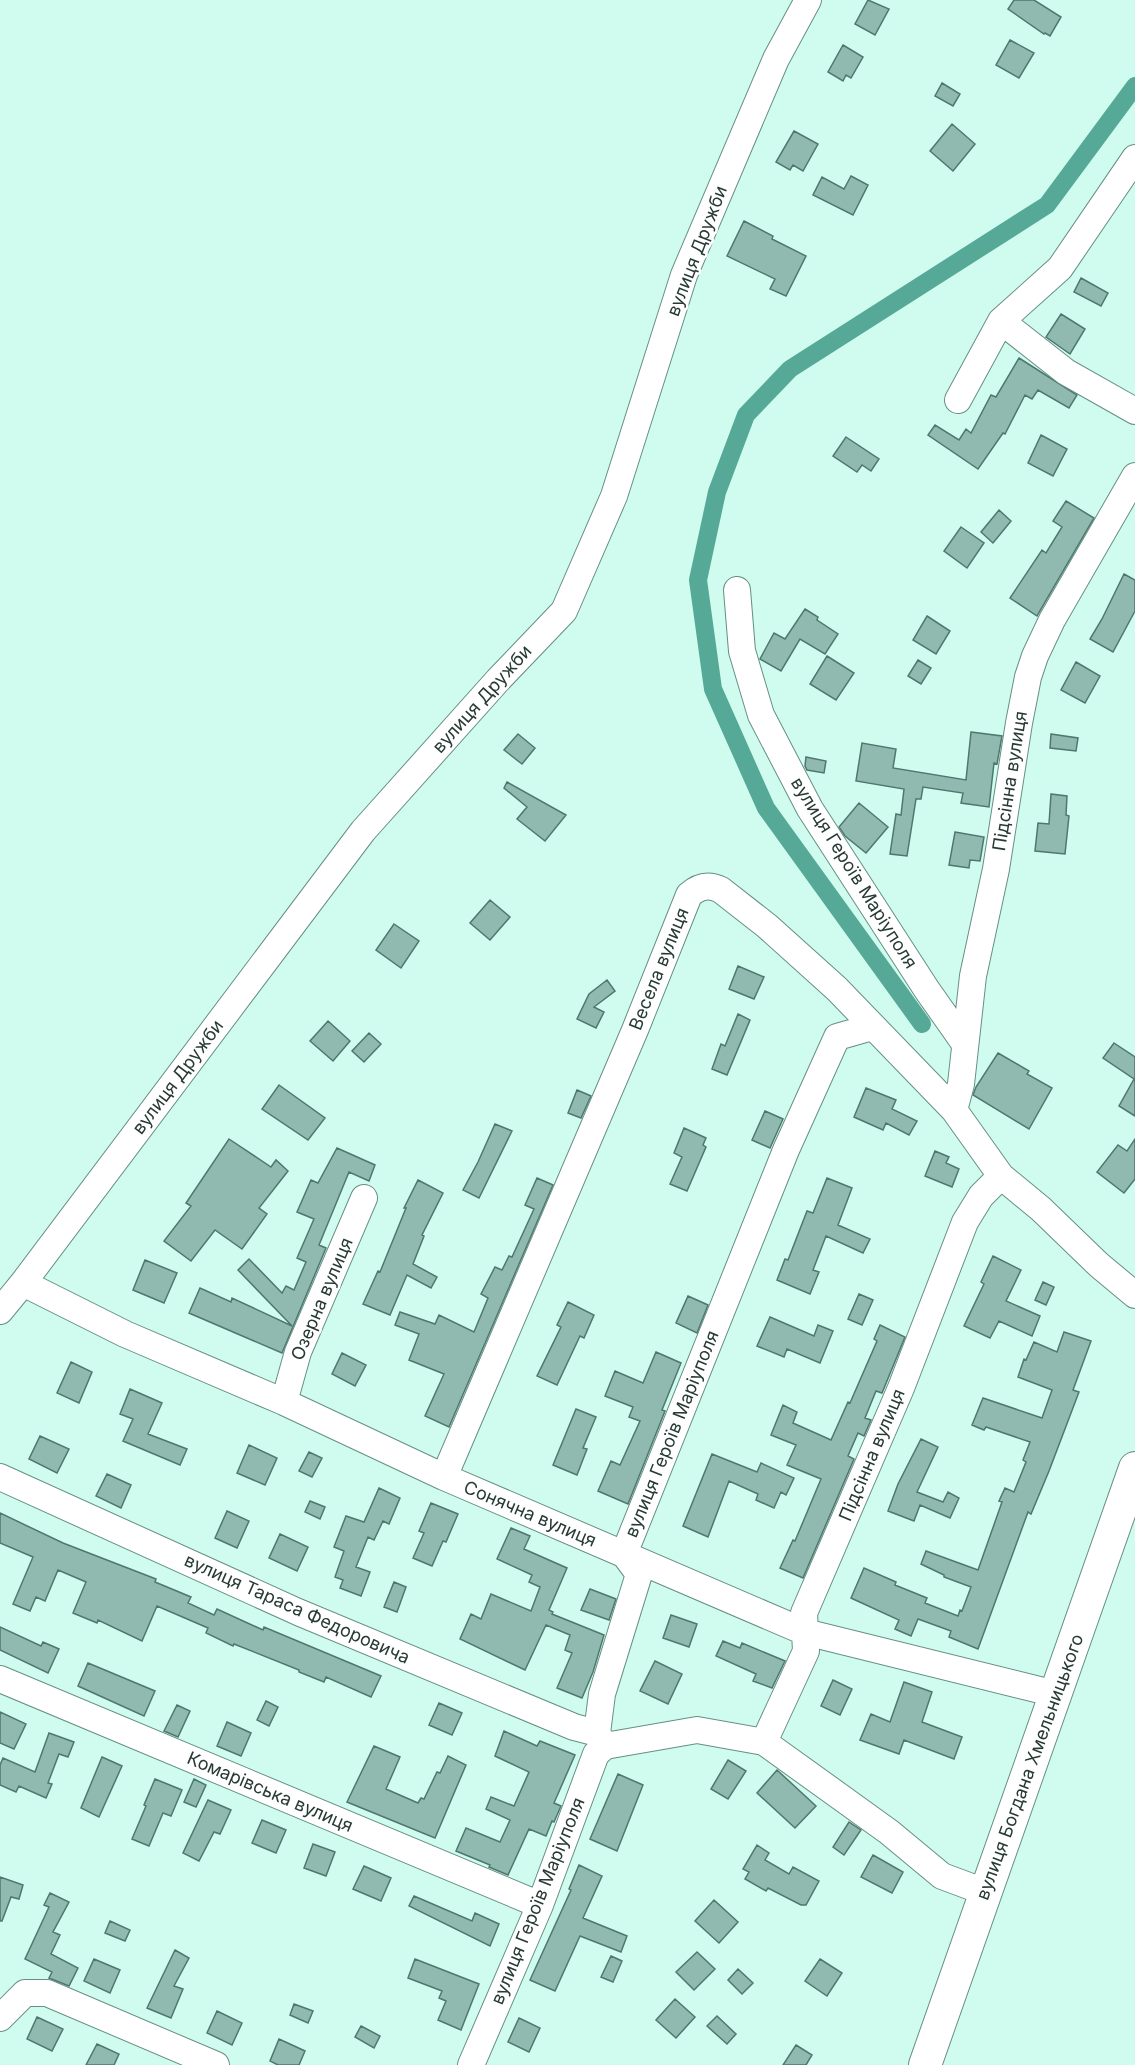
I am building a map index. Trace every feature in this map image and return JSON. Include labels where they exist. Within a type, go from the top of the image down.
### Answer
[{"type":"main road","name":"вулиця Богдана Хмельницького","points":[[925,2065],[1135,1468]]},
{"type":"street","name":"вулиця Дружби","points":[[0,1311],[363,831],[498,680],[564,611],[615,496],[684,274],[776,59],[808,0]]},
{"type":"street","points":[[958,400],[1001,321],[1060,268],[1135,159]]},
{"type":"street","points":[[1001,321],[1066,372],[1135,411]]},
{"type":"street","name":"Підсінна вулиця","points":[[954,1110],[961,1084],[964,1044],[974,976],[996,869],[1018,723],[1028,677],[1052,620],[1135,477]]},
{"type":"street","name":"вулиця Героїв Маріуполя","points":[[737,590],[742,651],[761,715],[810,809],[964,1044]]},
{"type":"street","name":"Весела вулиця","points":[[444,1477],[635,1030],[689,895],[694,890],[708,886],[720,890],[768,927],[822,975],[954,1110],[1001,1176],[1041,1209],[1099,1265],[1135,1295]]},
{"type":"street","name":"вулиця Героїв Маріуполя","points":[[471,2065],[540,1905],[601,1740],[602,1694],[639,1574],[624,1554],[786,1150],[837,1038],[872,1027]]},
{"type":"street","name":"Підсінна вулиця","points":[[764,1742],[806,1651],[804,1613],[902,1388],[953,1248],[974,1205],[1001,1176]]},
{"type":"street","name":"Озерна вулиця","points":[[284,1402],[298,1352],[364,1198]]},
{"type":"street","name":"Сонячна вулиця","points":[[23,1283],[125,1334],[284,1402],[444,1477],[805,1632],[1056,1694]]},
{"type":"street","name":"вулиця Тараса Федоровича","points":[[0,1477],[298,1612],[601,1740],[697,1730],[764,1742],[890,1832],[942,1876],[985,1892]]},
{"type":"street","name":"Комарівська вулиця","points":[[0,1679],[540,1905]]},
{"type":"street","points":[[0,2018],[25,1993],[47,1993],[216,2065]]},
{"type":"building","points":[[868,0],[889,9],[875,35],[855,24]]},
{"type":"building","points":[[1014,0],[1034,0],[1061,17],[1050,36],[1008,9]]},
{"type":"building","points":[[1010,40],[1034,53],[1019,78],[996,65]]},
{"type":"building","points":[[843,45],[863,57],[851,78],[846,75],[843,81],[828,72]]},
{"type":"building","points":[[942,83],[960,94],[953,106],[935,96]]},
{"type":"building","points":[[952,124],[975,144],[953,171],[930,151]]},
{"type":"building","points":[[794,131],[818,144],[803,171],[793,165],[790,170],[776,162]]},
{"type":"building","points":[[851,176],[868,185],[853,215],[813,195],[822,177],[844,189]]},
{"type":"building","points":[[744,221],[773,236],[772,239],[806,256],[786,296],[770,289],[775,279],[727,256]]},
{"type":"building","points":[[1081,278],[1108,293],[1101,306],[1074,292]]},
{"type":"building","points":[[1061,314],[1085,329],[1070,354],[1046,337]]},
{"type":"building","points":[[1019,358],[1077,395],[1069,408],[1038,390],[1032,399],[1025,395],[1005,434],[1003,433],[978,469],[928,435],[935,425],[959,440],[966,429],[971,433],[991,395],[996,397]]},
{"type":"building","points":[[1041,435],[1067,449],[1053,476],[1028,463]]},
{"type":"building","points":[[846,437],[879,459],[871,471],[862,465],[857,472],[833,456]]},
{"type":"building","points":[[1066,501],[1094,518],[1037,616],[1010,598],[1042,550],[1046,553],[1062,527],[1053,521]]},
{"type":"building","points":[[999,510],[1011,521],[993,543],[981,532]]},
{"type":"building","points":[[961,527],[984,543],[967,568],[944,551]]},
{"type":"building","points":[[1124,574],[1135,580],[1135,611],[1113,652],[1090,639]]},
{"type":"building","points":[[805,609],[838,634],[825,654],[800,639],[781,671],[760,659],[774,633],[785,639]]},
{"type":"building","points":[[927,616],[950,631],[936,654],[913,640]]},
{"type":"building","points":[[827,656],[854,673],[836,700],[810,684]]},
{"type":"building","points":[[918,660],[931,668],[921,684],[908,676]]},
{"type":"building","points":[[1076,662],[1100,676],[1085,703],[1061,690]]},
{"type":"building","points":[[971,732],[1002,736],[997,764],[994,763],[989,807],[961,803],[963,793],[923,787],[921,799],[916,799],[907,856],[890,854],[896,814],[901,815],[904,789],[856,781],[862,743],[896,749],[893,768],[966,780]]},
{"type":"building","points":[[518,734],[535,748],[522,764],[504,750]]},
{"type":"building","points":[[1051,734],[1078,738],[1076,751],[1050,748]]},
{"type":"building","points":[[806,757],[826,761],[824,773],[807,770]]},
{"type":"building","points":[[507,782],[566,815],[545,841],[517,819],[527,807],[504,788]]},
{"type":"building","points":[[1051,794],[1067,796],[1066,815],[1069,816],[1065,854],[1035,851],[1038,823],[1049,824]]},
{"type":"building","points":[[859,803],[888,827],[866,853],[845,836],[839,827]]},
{"type":"building","points":[[955,832],[984,837],[980,861],[970,860],[969,868],[949,865]]},
{"type":"building","points":[[490,900],[510,917],[490,940],[470,923]]},
{"type":"building","points":[[394,924],[419,941],[401,968],[376,950]]},
{"type":"building","points":[[738,966],[764,977],[754,999],[729,989]]},
{"type":"building","points":[[607,980],[615,991],[594,1007],[604,1012],[596,1028],[577,1019],[589,994]]},
{"type":"building","points":[[738,1014],[750,1020],[727,1075],[712,1069],[721,1044],[725,1046]]},
{"type":"building","points":[[328,1021],[350,1041],[333,1061],[310,1041]]},
{"type":"building","points":[[369,1033],[381,1044],[364,1062],[352,1051]]},
{"type":"building","points":[[1114,1043],[1135,1057],[1135,1116],[1119,1106],[1134,1079],[1103,1058]]},
{"type":"building","points":[[998,1053],[1029,1071],[1027,1074],[1052,1088],[1029,1129],[973,1095]]},
{"type":"building","points":[[279,1085],[325,1118],[308,1140],[262,1109]]},
{"type":"building","points":[[866,1088],[896,1100],[892,1109],[917,1121],[909,1135],[886,1123],[883,1130],[854,1117]]},
{"type":"building","points":[[577,1090],[591,1096],[581,1118],[568,1113]]},
{"type":"building","points":[[765,1111],[783,1119],[770,1148],[752,1140]]},
{"type":"building","points":[[495,1124],[512,1131],[479,1198],[463,1190]]},
{"type":"building","points":[[684,1128],[706,1138],[703,1145],[706,1147],[687,1191],[670,1184],[682,1157],[674,1153]]},
{"type":"building","points":[[229,1139],[271,1167],[276,1160],[288,1171],[259,1208],[267,1214],[242,1249],[215,1230],[191,1261],[164,1241],[191,1206],[186,1203]]},
{"type":"building","points":[[1135,1139],[1135,1179],[1124,1193],[1097,1172],[1118,1145],[1127,1151]]},
{"type":"building","points":[[337,1148],[375,1165],[369,1181],[349,1172],[319,1245],[326,1248],[282,1353],[189,1313],[200,1288],[231,1302],[232,1298],[292,1326],[238,1270],[249,1259],[282,1293],[286,1286],[294,1290],[306,1262],[297,1258],[314,1219],[297,1212],[311,1180],[318,1183]]},
{"type":"building","points":[[935,1151],[949,1157],[946,1163],[959,1169],[952,1187],[925,1176]]},
{"type":"building","points":[[537,1178],[553,1185],[449,1427],[425,1416],[444,1374],[409,1360],[419,1334],[395,1325],[400,1312],[435,1324],[439,1315],[474,1332],[488,1298],[481,1294],[495,1267],[502,1270],[509,1256],[512,1257],[534,1209],[525,1205]]},
{"type":"building","points":[[827,1178],[852,1188],[838,1225],[870,1239],[863,1253],[826,1236],[813,1270],[819,1272],[810,1294],[777,1280],[785,1259],[788,1260],[807,1211],[813,1213]]},
{"type":"building","points":[[418,1180],[443,1193],[422,1235],[424,1236],[413,1264],[437,1277],[431,1288],[407,1275],[390,1315],[363,1304],[378,1271],[380,1272],[406,1208],[404,1208]]},
{"type":"building","points":[[993,1256],[1021,1270],[1006,1301],[1040,1316],[1032,1336],[999,1321],[990,1338],[964,1326],[984,1284],[981,1282]]},
{"type":"building","points":[[145,1260],[177,1273],[164,1303],[133,1290]]},
{"type":"building","points":[[1043,1282],[1054,1287],[1046,1305],[1035,1300]]},
{"type":"building","points":[[859,1294],[873,1300],[862,1325],[848,1319]]},
{"type":"building","points":[[688,1296],[708,1305],[697,1333],[676,1323]]},
{"type":"building","points":[[568,1302],[594,1315],[584,1338],[580,1336],[557,1385],[537,1376],[561,1327],[557,1325]]},
{"type":"building","points":[[770,1317],[814,1336],[818,1325],[833,1331],[820,1363],[787,1349],[784,1357],[757,1346]]},
{"type":"building","points":[[880,1325],[905,1337],[882,1393],[876,1391],[865,1418],[871,1420],[864,1436],[858,1433],[848,1456],[854,1459],[803,1578],[780,1568],[793,1540],[795,1541],[821,1479],[787,1465],[796,1445],[771,1435],[783,1405],[797,1412],[793,1423],[831,1440],[877,1341],[874,1339]]},
{"type":"building","points":[[1064,1332],[1091,1341],[1073,1390],[1079,1392],[1031,1514],[1028,1512],[978,1649],[949,1637],[951,1631],[918,1619],[911,1636],[895,1629],[899,1620],[851,1598],[864,1568],[896,1582],[895,1585],[927,1598],[925,1603],[958,1616],[971,1587],[944,1577],[921,1564],[926,1551],[978,1570],[1002,1502],[999,1501],[1005,1488],[1014,1492],[1026,1462],[1023,1460],[1030,1442],[986,1427],[984,1430],[972,1425],[983,1398],[1042,1418],[1052,1390],[1018,1377],[1024,1359],[1026,1360],[1034,1342],[1057,1352]]},
{"type":"building","points":[[656,1352],[681,1363],[662,1410],[665,1411],[628,1504],[598,1491],[611,1461],[620,1465],[640,1421],[629,1417],[633,1407],[605,1396],[615,1371],[643,1383]]},
{"type":"building","points":[[342,1353],[366,1365],[355,1386],[332,1374]]},
{"type":"building","points":[[71,1362],[92,1372],[79,1403],[57,1393]]},
{"type":"building","points":[[130,1389],[162,1403],[148,1434],[187,1449],[180,1465],[123,1441],[133,1419],[120,1414]]},
{"type":"building","points":[[576,1409],[596,1417],[583,1448],[587,1449],[577,1475],[553,1465]]},
{"type":"building","points":[[40,1436],[69,1449],[57,1473],[29,1459]]},
{"type":"building","points":[[921,1439],[938,1447],[917,1492],[943,1502],[948,1492],[959,1498],[950,1518],[920,1505],[914,1521],[888,1511],[898,1484]]},
{"type":"building","points":[[249,1445],[277,1458],[265,1485],[237,1473]]},
{"type":"building","points":[[309,1452],[322,1458],[312,1477],[299,1471]]},
{"type":"building","points":[[712,1454],[757,1472],[761,1463],[794,1478],[786,1495],[781,1492],[774,1508],[756,1500],[758,1494],[729,1481],[708,1537],[683,1526]]},
{"type":"building","points":[[107,1474],[131,1485],[121,1508],[96,1496]]},
{"type":"building","points":[[379,1488],[400,1498],[389,1524],[383,1521],[374,1540],[368,1537],[356,1567],[370,1572],[361,1596],[340,1588],[343,1580],[335,1577],[344,1551],[334,1547],[346,1516],[364,1522]]},
{"type":"building","points":[[310,1501],[325,1507],[320,1519],[305,1512]]},
{"type":"building","points":[[431,1503],[458,1514],[432,1566],[413,1558],[424,1533],[419,1531]]},
{"type":"building","points":[[227,1511],[249,1521],[237,1548],[215,1538]]},
{"type":"building","points":[[0,1513],[63,1543],[156,1579],[155,1582],[191,1597],[188,1603],[214,1615],[217,1609],[263,1630],[264,1627],[381,1676],[371,1697],[326,1677],[324,1682],[234,1644],[233,1646],[206,1633],[208,1628],[157,1606],[142,1641],[98,1620],[97,1623],[73,1613],[86,1582],[58,1570],[45,1601],[36,1597],[30,1611],[13,1604],[33,1557],[0,1543]]},
{"type":"building","points":[[511,1528],[530,1536],[524,1549],[567,1568],[549,1610],[553,1612],[552,1614],[604,1635],[593,1672],[582,1698],[557,1688],[572,1653],[565,1650],[570,1635],[546,1625],[525,1670],[460,1639],[471,1614],[481,1619],[491,1594],[531,1611],[540,1587],[529,1582],[532,1575],[497,1559]]},
{"type":"building","points":[[280,1534],[308,1547],[297,1571],[269,1558]]},
{"type":"building","points":[[394,1582],[406,1587],[397,1612],[384,1607]]},
{"type":"building","points":[[590,1589],[616,1599],[609,1620],[581,1610]]},
{"type":"building","points":[[671,1615],[697,1624],[689,1647],[663,1638]]},
{"type":"building","points":[[0,1627],[41,1646],[43,1642],[59,1649],[48,1673],[0,1650]]},
{"type":"building","points":[[723,1641],[740,1648],[742,1643],[785,1661],[772,1688],[753,1681],[756,1674],[716,1656]]},
{"type":"building","points":[[655,1661],[682,1674],[668,1704],[640,1691]]},
{"type":"building","points":[[88,1663],[155,1691],[144,1716],[78,1686]]},
{"type":"building","points":[[833,1680],[852,1689],[840,1715],[821,1706]]},
{"type":"building","points":[[904,1682],[932,1692],[922,1722],[962,1737],[954,1759],[904,1740],[899,1754],[860,1740],[871,1714],[890,1722]]},
{"type":"building","points":[[266,1701],[278,1707],[269,1726],[257,1720]]},
{"type":"building","points":[[439,1703],[462,1713],[452,1735],[429,1725]]},
{"type":"building","points":[[177,1705],[190,1711],[178,1737],[164,1731]]},
{"type":"building","points":[[0,1712],[26,1724],[14,1749],[0,1743]]},
{"type":"building","points":[[227,1722],[251,1733],[241,1756],[217,1746]]},
{"type":"building","points":[[504,1731],[537,1746],[540,1741],[575,1755],[554,1803],[561,1806],[554,1822],[552,1821],[546,1836],[529,1829],[508,1875],[456,1851],[466,1828],[500,1842],[510,1820],[486,1809],[491,1797],[514,1806],[529,1772],[495,1756]]},
{"type":"building","points":[[49,1733],[74,1742],[68,1757],[59,1754],[48,1783],[52,1784],[46,1798],[19,1786],[16,1792],[0,1785],[0,1765],[3,1758],[35,1772]]},
{"type":"building","points":[[374,1746],[400,1757],[386,1789],[418,1803],[421,1798],[424,1799],[437,1772],[440,1773],[448,1756],[466,1765],[435,1838],[347,1802]]},
{"type":"building","points":[[102,1757],[122,1766],[99,1817],[81,1808]]},
{"type":"building","points":[[728,1760],[746,1771],[728,1799],[711,1789]]},
{"type":"building","points":[[777,1770],[816,1806],[795,1828],[757,1793]]},
{"type":"building","points":[[618,1774],[643,1785],[617,1851],[590,1839]]},
{"type":"building","points":[[155,1779],[182,1790],[171,1816],[163,1813],[149,1846],[132,1839]]},
{"type":"building","points":[[194,1779],[206,1785],[196,1807],[184,1802]]},
{"type":"building","points":[[208,1800],[231,1810],[220,1834],[214,1832],[199,1861],[183,1853]]},
{"type":"building","points":[[262,1820],[286,1830],[276,1853],[252,1843]]},
{"type":"building","points":[[849,1822],[861,1830],[844,1855],[833,1847]]},
{"type":"building","points":[[313,1844],[335,1852],[326,1876],[304,1868]]},
{"type":"building","points":[[757,1845],[769,1853],[765,1860],[789,1874],[793,1867],[819,1881],[806,1905],[801,1905],[768,1888],[766,1891],[745,1879],[749,1872],[743,1869]]},
{"type":"building","points":[[873,1855],[903,1872],[892,1893],[861,1877]]},
{"type":"building","points":[[579,1865],[602,1876],[583,1918],[627,1936],[621,1952],[580,1936],[555,1991],[530,1980],[571,1890],[569,1889]]},
{"type":"building","points":[[364,1866],[391,1878],[381,1901],[353,1889]]},
{"type":"building","points":[[0,1877],[23,1885],[19,1899],[11,1897],[2,1921],[0,1921]]},
{"type":"building","points":[[50,1893],[69,1902],[53,1932],[60,1935],[51,1954],[78,1968],[69,1986],[49,1978],[52,1972],[25,1959],[49,1907],[44,1905]]},
{"type":"building","points":[[414,1896],[472,1921],[475,1913],[499,1924],[490,1946],[409,1906]]},
{"type":"building","points":[[714,1900],[738,1922],[719,1943],[695,1921]]},
{"type":"building","points":[[110,1921],[130,1930],[125,1941],[105,1933]]},
{"type":"building","points":[[175,1950],[189,1958],[174,1986],[183,1989],[171,2018],[147,2008]]},
{"type":"building","points":[[697,1952],[715,1969],[694,1990],[676,1972]]},
{"type":"building","points":[[611,1956],[622,1961],[613,1982],[601,1977]]},
{"type":"building","points":[[94,1959],[120,1970],[110,1993],[84,1981]]},
{"type":"building","points":[[415,1959],[479,1984],[461,2030],[438,2020],[446,2001],[439,1998],[442,1991],[408,1978]]},
{"type":"building","points":[[820,1959],[842,1973],[827,1996],[805,1981]]},
{"type":"building","points":[[738,1969],[753,1983],[742,1994],[728,1980]]},
{"type":"building","points":[[675,1999],[695,2017],[676,2038],[656,2020]]},
{"type":"building","points":[[294,2004],[313,2011],[308,2023],[290,2015]]},
{"type":"building","points":[[217,2011],[242,2023],[232,2045],[207,2033]]},
{"type":"building","points":[[717,2016],[736,2034],[727,2044],[707,2026]]},
{"type":"building","points":[[37,2017],[63,2029],[52,2051],[27,2039]]},
{"type":"building","points":[[519,2018],[540,2028],[529,2052],[508,2042]]},
{"type":"building","points":[[361,2026],[380,2036],[374,2048],[355,2037]]},
{"type":"building","points":[[279,2039],[305,2051],[299,2065],[278,2065],[270,2061]]},
{"type":"building","points":[[97,2044],[119,2054],[114,2065],[86,2065]]},
{"type":"building","points":[[796,2045],[812,2055],[806,2065],[783,2065]]},
{"type":"waterway","points":[[922,1024],[766,808],[713,689],[698,580],[717,492],[746,415],[790,369],[1047,205],[1135,86]]}]
